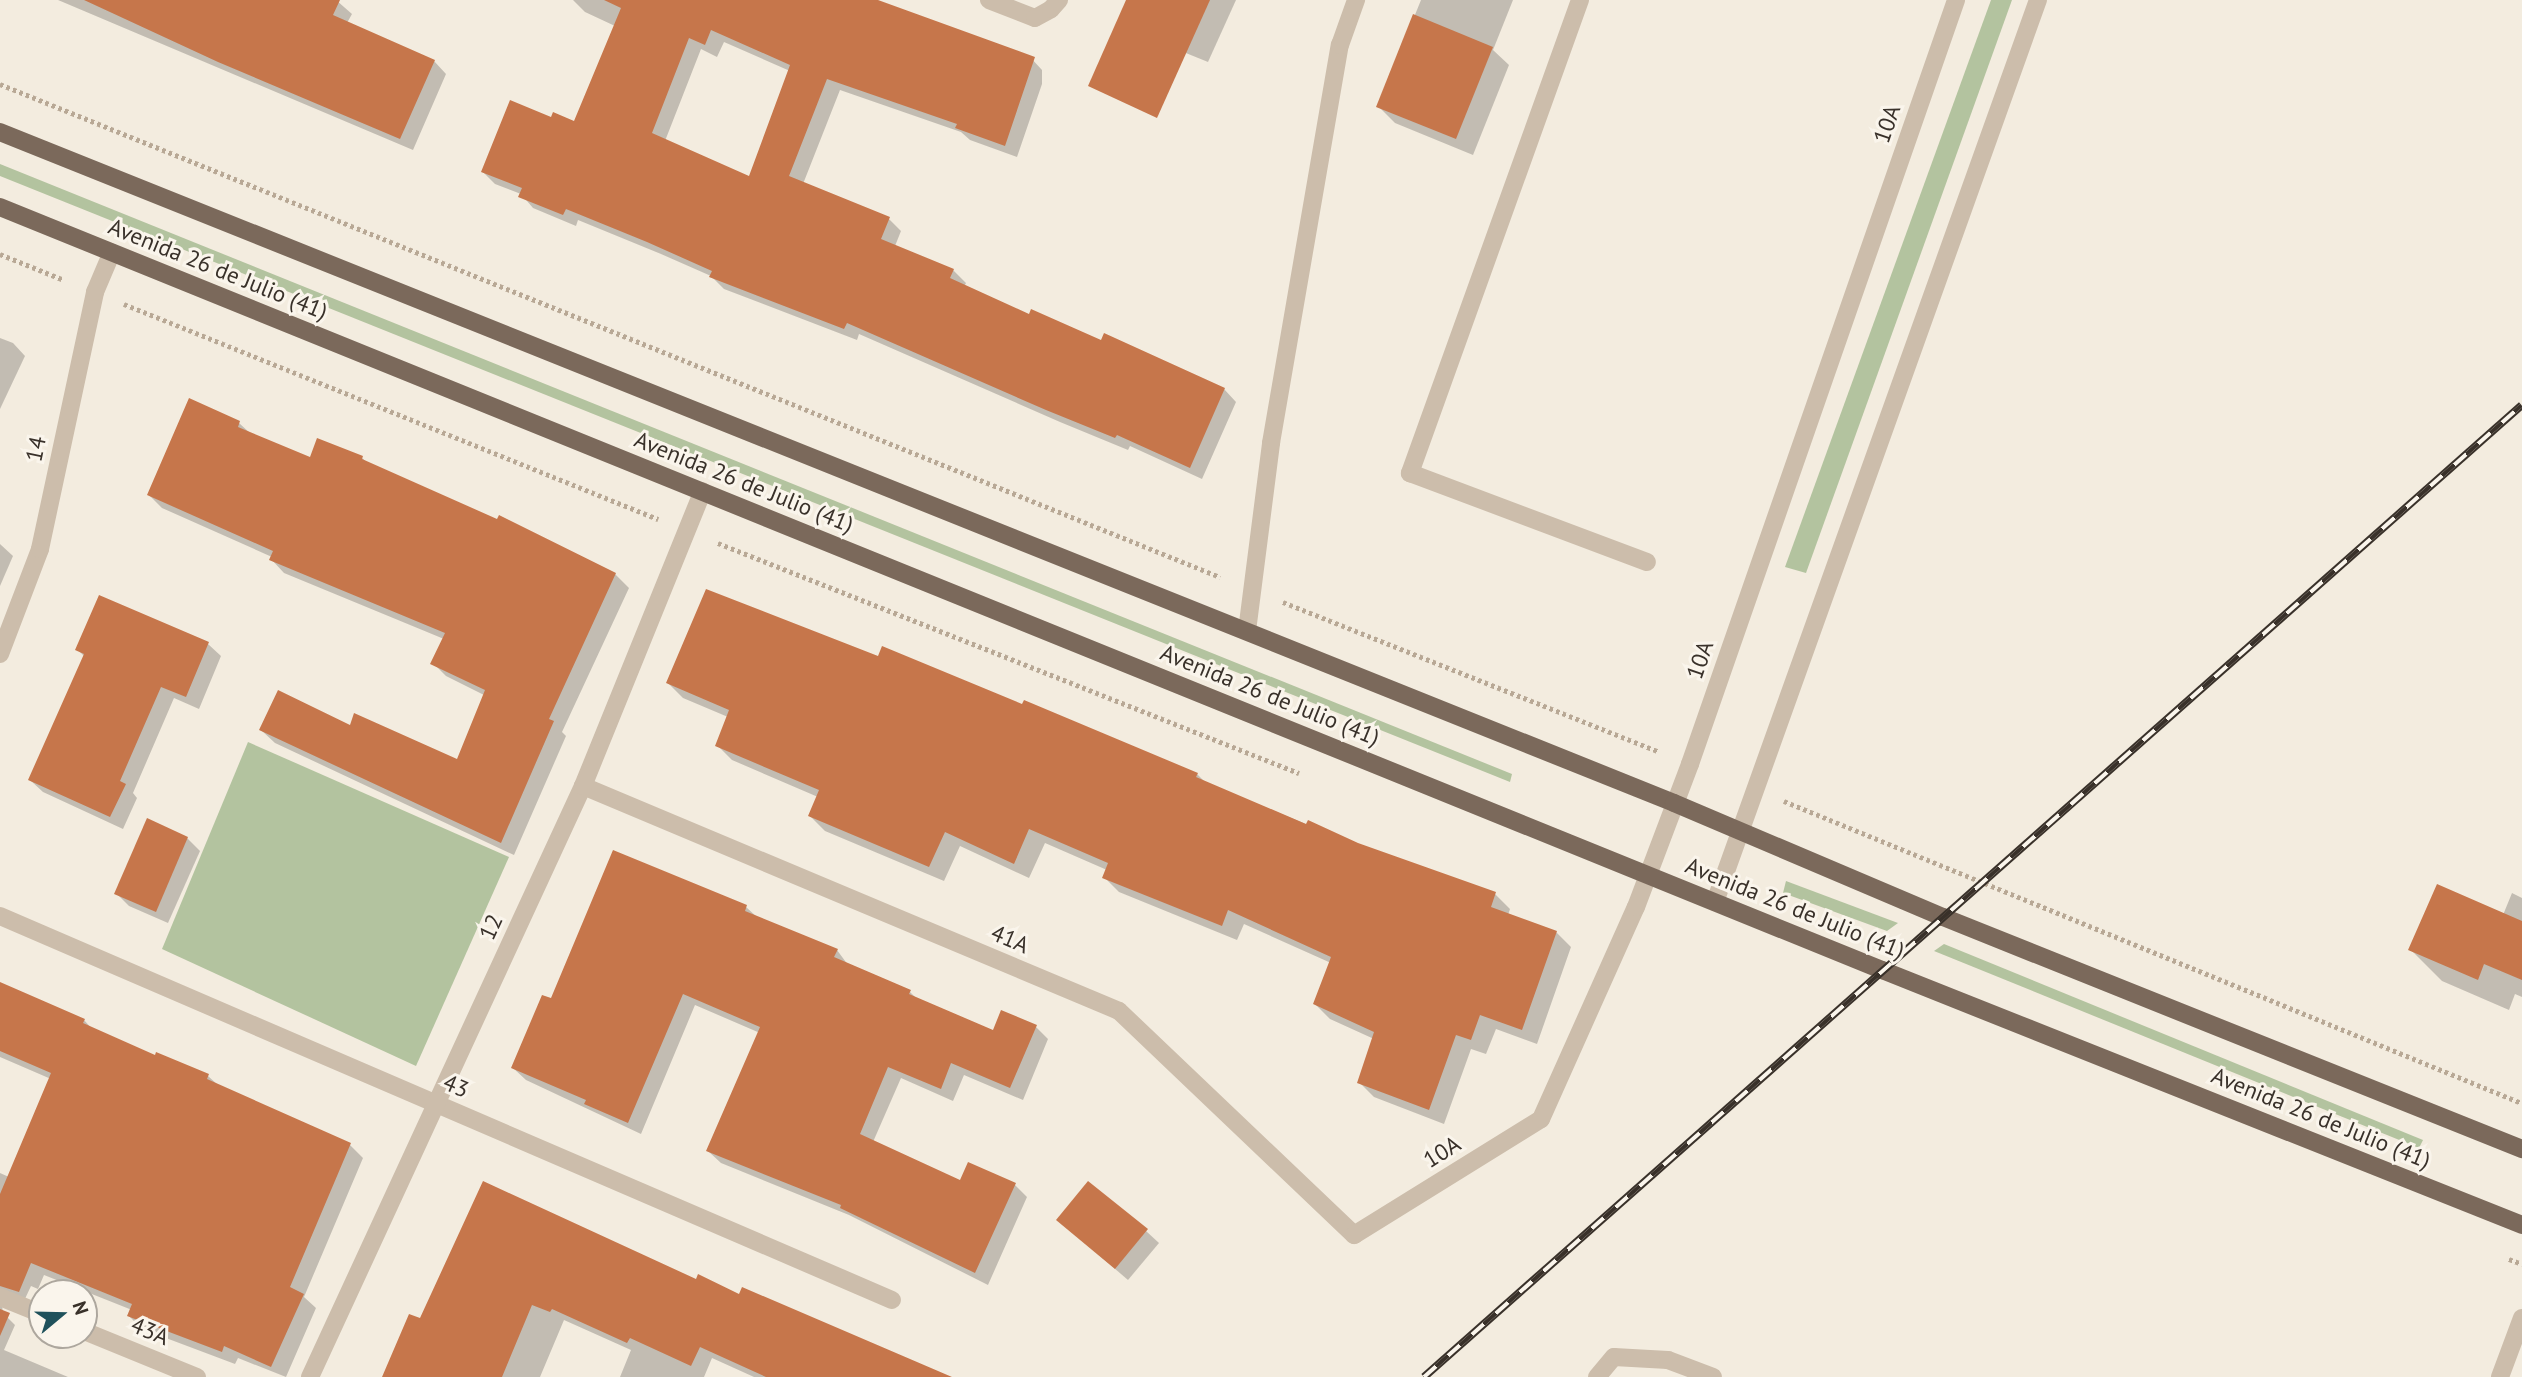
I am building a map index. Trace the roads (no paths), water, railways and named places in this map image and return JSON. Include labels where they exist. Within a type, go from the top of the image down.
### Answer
[{"type":"main road","name":"Avenida 26 de Julio (41)","points":[[0,132],[1674,803],[1956,922],[2522,1149]]},
{"type":"main road","name":"Avenida 26 de Julio (41)","points":[[0,207],[1715,902],[2522,1224]]},
{"type":"street","points":[[989,0],[1035,18],[1055,5]]},
{"type":"street","points":[[1247,631],[1272,443],[1340,45],[1356,0]]},
{"type":"street","points":[[1580,0],[1410,473],[1647,562]]},
{"type":"street","name":"10A","points":[[1354,1235],[1541,1119],[1649,875],[1956,0]]},
{"type":"street","points":[[1715,902],[2038,0]]},
{"type":"street","name":"14","points":[[0,654],[40,550],[94,292],[112,253]]},
{"type":"street","name":"12","points":[[310,1377],[583,786],[703,491]]},
{"type":"street","name":"41A","points":[[583,786],[1119,1011],[1354,1235]]},
{"type":"street","name":"43","points":[[0,916],[892,1300]]},
{"type":"street","points":[[0,1297],[28,1308]]},
{"type":"street","points":[[2500,1377],[2522,1318]]},
{"type":"street","name":"43A","points":[[98,1337],[197,1377]]},
{"type":"street","points":[[1597,1377],[1614,1357],[1668,1360],[1713,1377]]},
{"type":"railway","points":[[1424,1377],[2522,405]]}]
